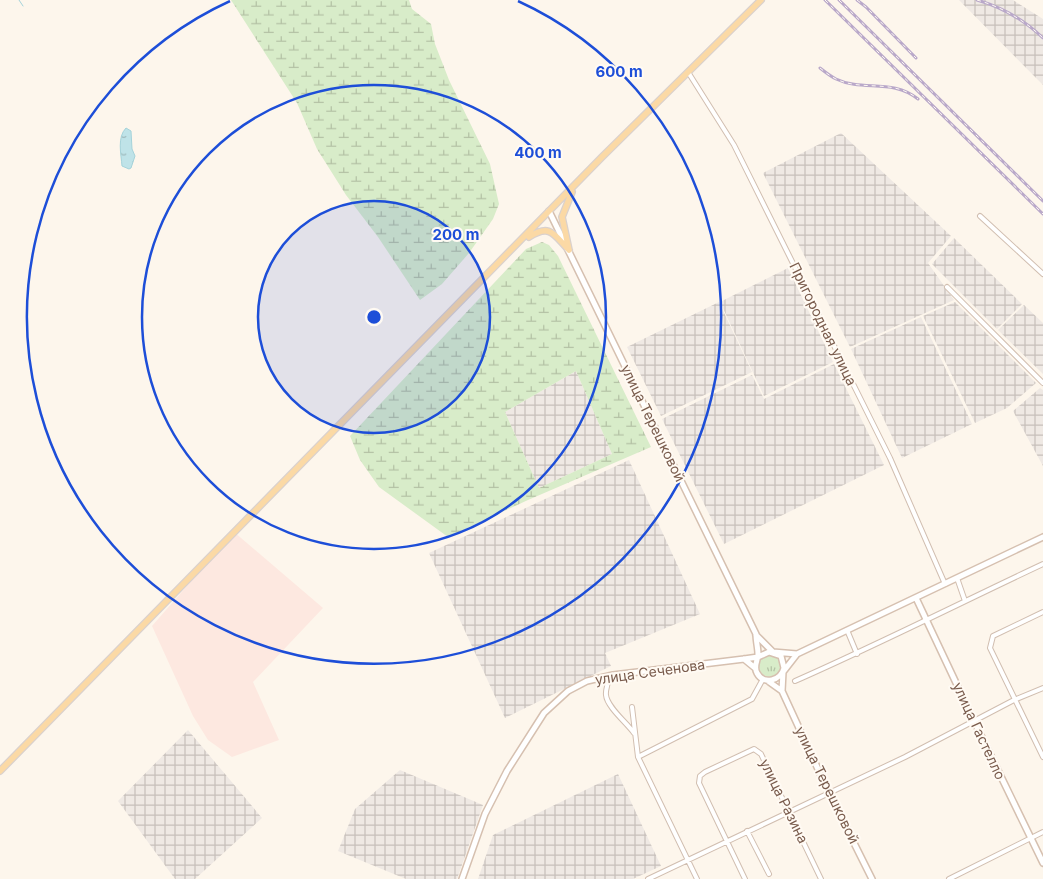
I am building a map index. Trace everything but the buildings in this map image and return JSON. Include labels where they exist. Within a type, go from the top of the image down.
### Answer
[{"type":"main road","points":[[0,771],[550,211],[761,0]]},
{"type":"main road","points":[[569,250],[562,217],[574,188]]},
{"type":"main road","points":[[520,243],[536,232],[544,230],[554,233],[569,250]]},
{"type":"street","name":"Пригородная улица","points":[[688,72],[734,145],[890,458],[944,584]]},
{"type":"street","name":"улица Терешковой","points":[[550,211],[756,634],[783,660],[782,691],[829,793],[872,879]]},
{"type":"street","points":[[980,216],[1043,274]]},
{"type":"street","points":[[947,287],[1043,383]]},
{"type":"street","points":[[638,757],[752,699],[765,680],[777,679],[796,654],[1043,537]]},
{"type":"street","points":[[795,681],[856,654],[1043,564]]},
{"type":"street","points":[[957,578],[965,600]]},
{"type":"street","name":"улица Гастелло","points":[[916,598],[1043,863]]},
{"type":"street","points":[[1043,612],[993,636],[990,648],[1043,757]]},
{"type":"street","points":[[847,630],[856,654]]},
{"type":"street","name":"улица Терешковой","points":[[756,634],[758,657],[755,668],[756,672],[782,691]]},
{"type":"street","points":[[758,657],[765,652],[796,654]]},
{"type":"street","name":"улица Сеченова","points":[[462,879],[485,814],[507,771],[544,714],[568,691],[586,681],[607,676],[758,657]]},
{"type":"street","points":[[744,659],[755,668]]},
{"type":"street","points":[[607,676],[609,680],[606,695],[608,702],[636,735]]},
{"type":"street","points":[[648,879],[905,757],[1014,700],[1043,688]]},
{"type":"street","points":[[632,707],[638,757],[698,879]]},
{"type":"street","name":"улица Разина","points":[[745,879],[699,783],[700,776],[704,772],[752,749],[761,754],[821,879]]},
{"type":"street","points":[[748,831],[769,874]]},
{"type":"street","points":[[949,879],[959,877],[1043,832]]},
{"type":"shaded area","points":[[959,0],[1013,0],[1043,19],[1043,85]]},
{"type":"shaded area","points":[[841,133],[951,236],[928,263],[954,300],[850,347],[763,173]]},
{"type":"shaded area","points":[[954,238],[1022,304],[997,329],[932,264]]},
{"type":"shaded area","points":[[788,268],[833,362],[764,396],[720,302]]},
{"type":"shaded area","points":[[719,302],[752,372],[661,416],[627,347]]},
{"type":"shaded area","points":[[955,302],[1036,383],[1007,408],[975,423],[923,316]]},
{"type":"shaded area","points":[[1024,305],[1043,323],[1043,374],[998,330]]},
{"type":"shaded area","points":[[921,317],[972,424],[902,458],[851,349]]},
{"type":"shaded area","points":[[834,364],[884,465],[724,544],[662,419],[752,375],[764,399]]},
{"type":"shaded area","points":[[576,371],[612,454],[539,488],[505,412]]},
{"type":"shaded area","points":[[1040,388],[1043,390],[1043,466],[1013,411]]},
{"type":"shaded area","points":[[629,460],[700,614],[605,653],[611,666],[505,718],[429,553]]},
{"type":"shaded area","points":[[234,532],[323,608],[253,682],[279,740],[232,757],[208,740],[193,716],[152,626]]},
{"type":"shaded area","points":[[188,730],[262,818],[195,879],[175,879],[118,801]]},
{"type":"shaded area","points":[[400,770],[483,805],[457,879],[406,879],[338,851],[355,809]]},
{"type":"shaded area","points":[[618,774],[661,866],[633,879],[478,879],[493,835]]},
{"type":"green space","points":[[231,0],[409,0],[412,9],[431,24],[435,44],[449,80],[490,164],[499,204],[493,219],[469,253],[442,284],[420,300],[378,237],[346,195],[317,149],[297,103]]},
{"type":"green space","points":[[542,242],[549,245],[558,256],[651,447],[448,537],[379,487],[360,460],[350,436],[526,249]],"holes":[[[576,371],[612,454],[539,488],[505,412]]]},
{"type":"green space","points":[[770,655],[778,658],[781,666],[778,674],[770,677],[762,674],[759,666],[762,658]]},
{"type":"water","points":[[126,128],[131,131],[132,149],[135,156],[129,169],[122,166],[120,151],[121,136]]},
{"type":"waterway","points":[[19,0],[23,6]]},
{"type":"railway","points":[[825,0],[1043,214]]},
{"type":"railway","points":[[839,0],[1043,201]]},
{"type":"railway","points":[[857,0],[916,58]]},
{"type":"railway","points":[[977,0],[995,6],[1012,15],[1028,25],[1043,38]]},
{"type":"railway","points":[[820,68],[834,78],[846,83],[898,89],[918,99]]}]
